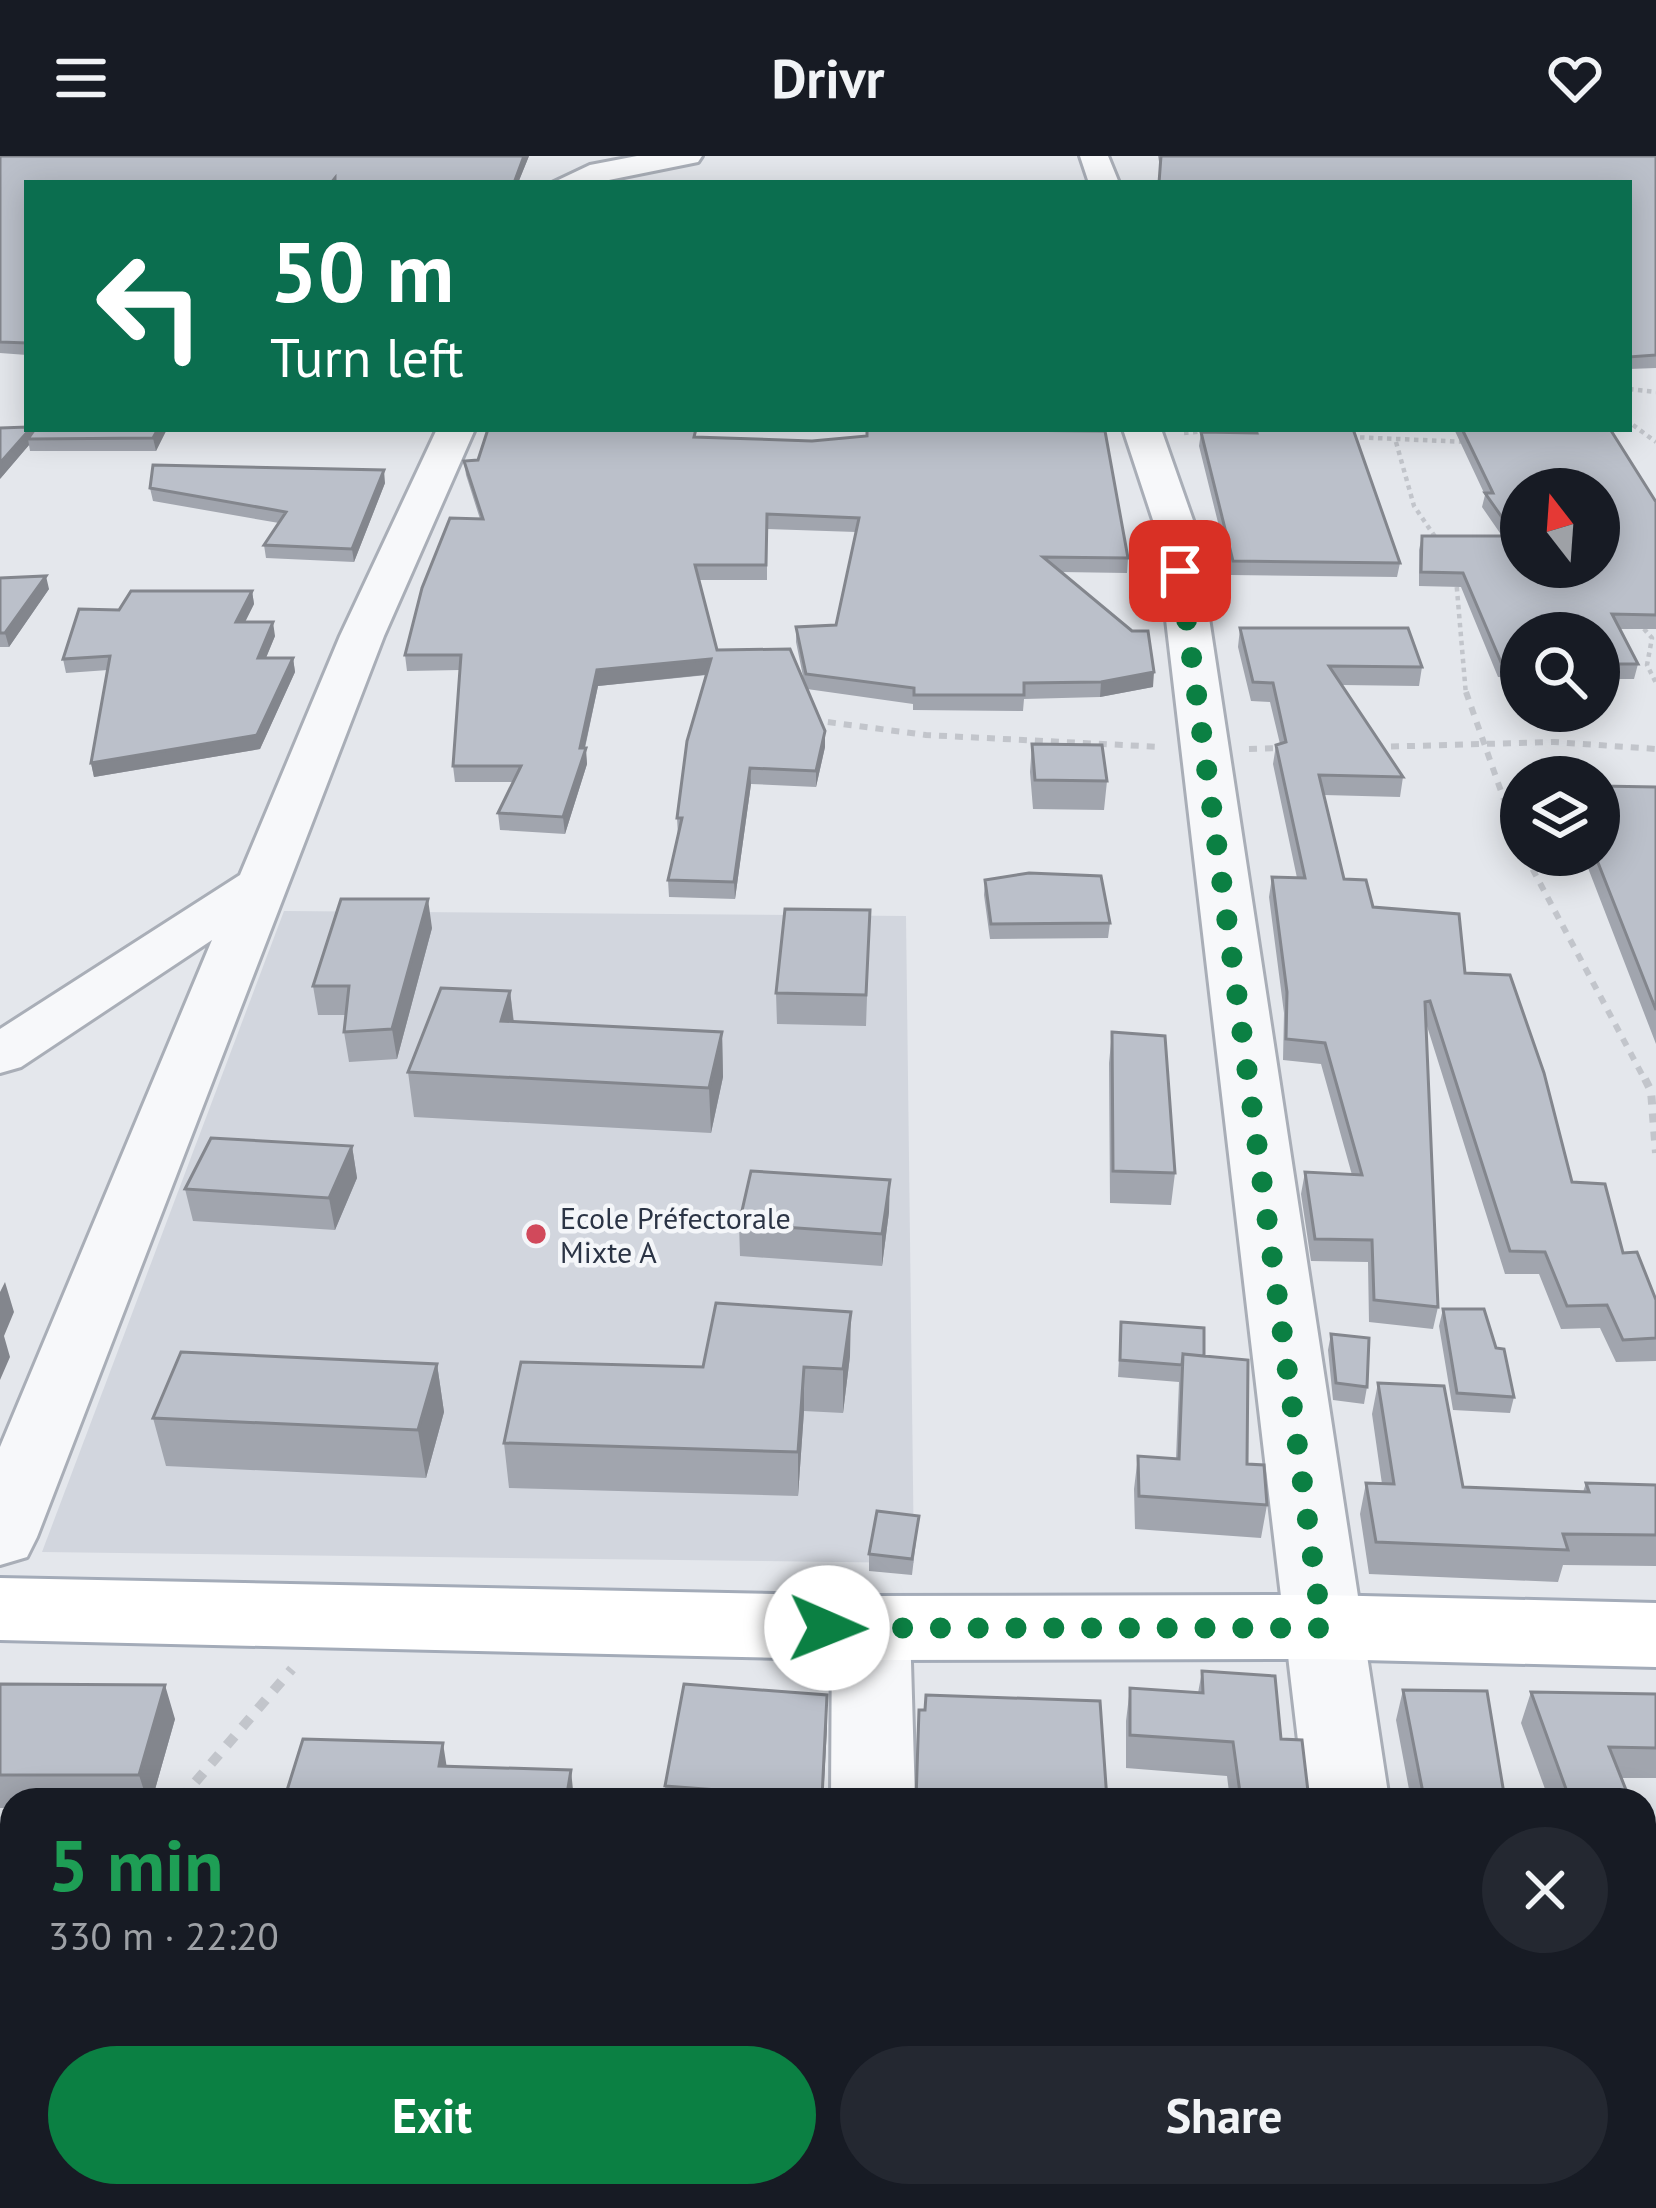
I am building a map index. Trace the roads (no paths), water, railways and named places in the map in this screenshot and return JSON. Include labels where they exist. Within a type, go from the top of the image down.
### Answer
[{"type":"main road","points":[[0,1609],[871,1628],[1322,1628],[1656,1635]]},
{"type":"street","points":[[575,180],[600,171],[688,156]]},
{"type":"street","points":[[0,1537],[362,636],[455,432]]},
{"type":"street","points":[[1143,432],[1175,526],[1345,1788]]},
{"type":"street","points":[[0,1055],[263,884]]},
{"type":"street","points":[[871,1628],[873,1788]]},
{"type":"place","name":"Ecole Préfectorale Mixte A","points":[[536,1234]]}]
